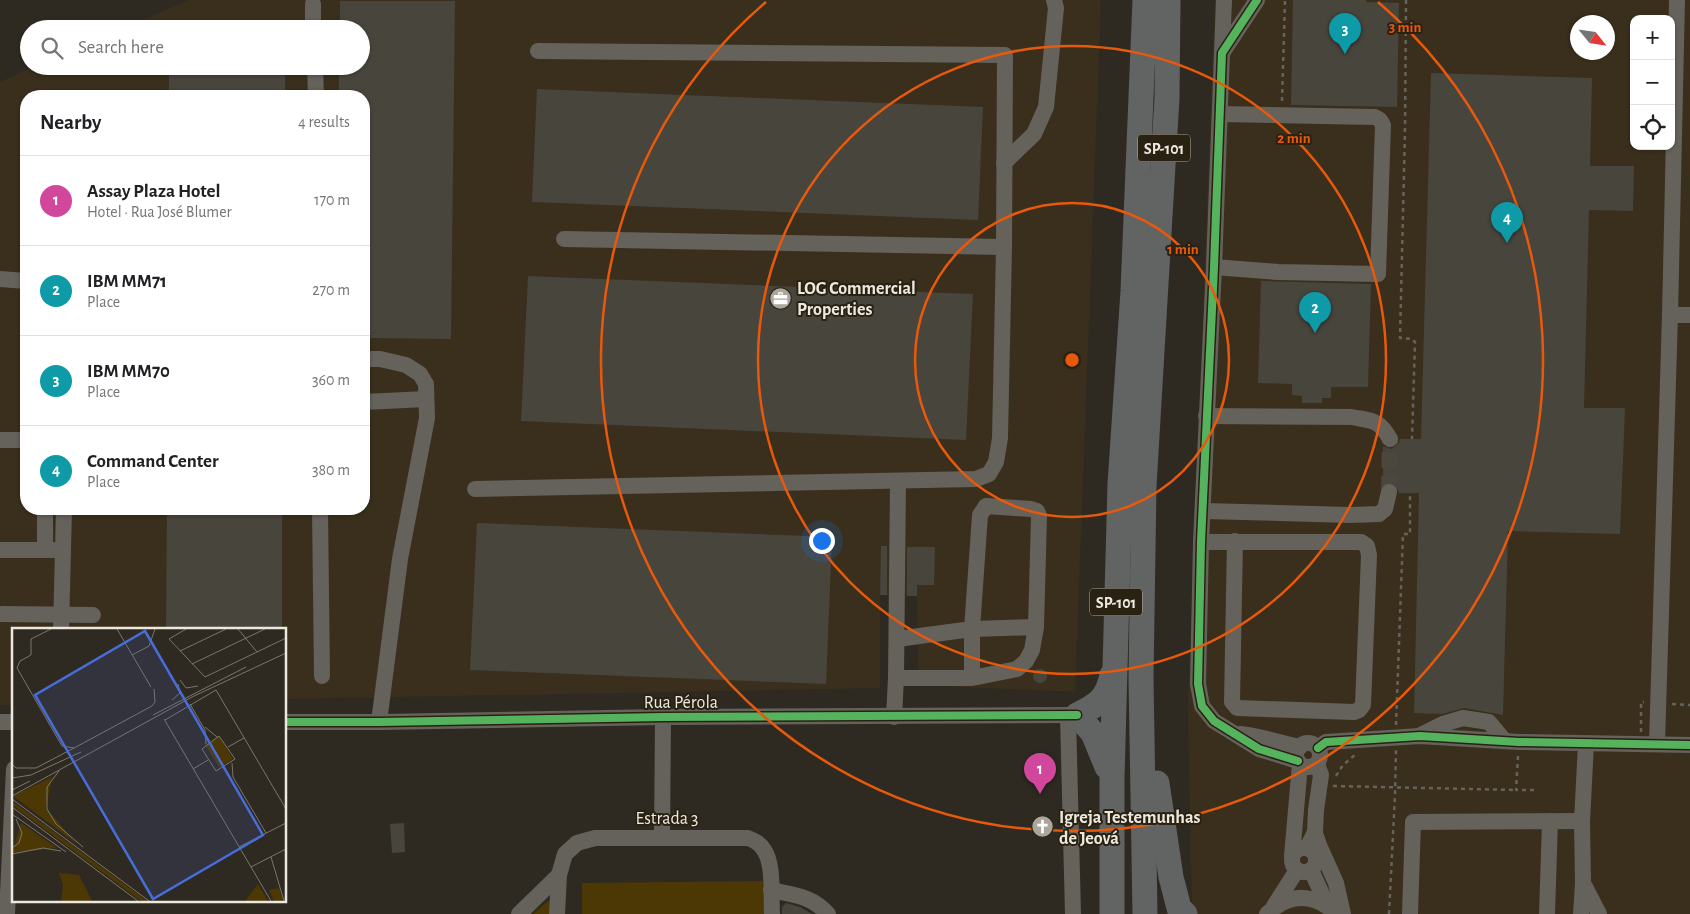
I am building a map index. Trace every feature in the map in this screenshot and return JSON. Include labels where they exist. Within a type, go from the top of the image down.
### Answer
[{"type":"highway","points":[[1141,0],[1145,39]]},
{"type":"highway","name":"SP-101","points":[[1112,914],[1112,779],[1120,484],[1133,291],[1145,39],[1145,0]]},
{"type":"highway","name":"SP-101","points":[[1149,908],[1141,678],[1144,486],[1167,98],[1168,0]]},
{"type":"highway","points":[[1167,98],[1176,0]]},
{"type":"highway","points":[[1112,779],[1093,733],[1073,715],[1101,701],[1107,692],[1115,659]]},
{"type":"highway","points":[[1141,678],[1171,877],[1179,908],[1185,914]]},
{"type":"street","points":[[1004,163],[1034,134],[1046,107],[1056,8],[1054,0]]},
{"type":"street","points":[[1224,0],[1214,268],[1206,416],[1204,511],[1201,542],[1198,684],[1202,706],[1214,721],[1233,733],[1254,735],[1275,742],[1299,758]]},
{"type":"street","points":[[1222,53],[1257,0]]},
{"type":"street","points":[[1657,744],[1677,0]]},
{"type":"street","points":[[313,4],[313,20]]},
{"type":"street","points":[[475,489],[976,479],[989,474],[996,462],[1000,438],[1004,247],[1005,55],[538,51]]},
{"type":"street","points":[[315,75],[316,90]]},
{"type":"street","points":[[1214,268],[1278,272],[1378,274],[1383,125],[1380,120],[1374,117],[1220,114]]},
{"type":"street","points":[[564,239],[1004,247]]},
{"type":"street","points":[[0,279],[20,281]]},
{"type":"street","points":[[1670,315],[1690,315]]},
{"type":"street","points":[[370,359],[380,359],[406,365],[420,374],[426,384],[427,418],[400,559],[378,722]]},
{"type":"street","points":[[370,402],[426,399]]},
{"type":"street","points":[[1206,416],[1352,417],[1383,426],[1390,439]]},
{"type":"street","points":[[0,440],[20,440]]},
{"type":"street","points":[[894,717],[897,639],[898,482]]},
{"type":"street","points":[[1204,511],[1350,516],[1378,514],[1385,509],[1390,492]]},
{"type":"street","points":[[896,678],[972,678],[1017,669],[1026,661],[1032,650],[1036,627],[1039,516],[1037,511],[986,506],[980,515],[972,629],[972,678]]},
{"type":"street","points":[[45,515],[45,550]]},
{"type":"street","points":[[61,622],[64,515]]},
{"type":"street","points":[[320,515],[322,676]]},
{"type":"street","points":[[1201,542],[1235,541],[1361,542],[1367,546],[1369,555],[1363,705],[1359,710],[1354,712],[1237,708],[1232,702],[1235,541]]},
{"type":"street","points":[[0,550],[62,550]]},
{"type":"street","points":[[2,614],[61,622],[93,615]]},
{"type":"street","points":[[897,639],[972,629],[1036,627]]},
{"type":"street","points":[[1073,715],[1073,914]]},
{"type":"street","name":"Rua Pérola","points":[[286,722],[663,717],[1073,715]]},
{"type":"street","points":[[662,838],[663,717]]},
{"type":"street","points":[[1318,758],[1326,742],[1357,746],[1396,736],[1519,742],[1690,745]]},
{"type":"street","points":[[1270,912],[1300,865],[1299,758],[1307,744],[1311,744],[1318,758],[1321,775],[1315,832],[1336,883],[1343,914]]},
{"type":"street","points":[[1581,914],[1583,883],[1582,821],[1586,744]]},
{"type":"street","points":[[7,914],[12,810]]},
{"type":"street","points":[[1547,914],[1550,820]]},
{"type":"street","points":[[1410,914],[1413,822],[1582,821]]},
{"type":"street","points":[[1315,832],[1309,844],[1312,852],[1302,848],[1298,850],[1300,865],[1332,909]]},
{"type":"street","name":"Estrada 3","points":[[558,914],[559,875],[565,854],[577,843],[595,838],[748,838],[758,842],[769,859],[772,914]]},
{"type":"street","points":[[519,914],[559,875]]},
{"type":"street","points":[[1583,883],[1599,914]]},
{"type":"street","points":[[771,890],[807,898],[816,902],[828,914]]},
{"type":"street","points":[[1270,912],[1287,900],[1300,897],[1314,899],[1332,909]]},
{"type":"path","points":[[1282,115],[1286,0]]},
{"type":"path","points":[[1406,0],[1400,338],[1414,340],[1415,342],[1412,439]]},
{"type":"path","points":[[1389,914],[1396,788],[1403,534],[1410,534],[1410,493]]},
{"type":"path","points":[[1357,746],[1330,785],[1535,790]]},
{"type":"path","points":[[1516,790],[1518,752]]},
{"type":"shaded area","name":"LOG Commercial Properties","points":[[189,0],[1101,0],[1075,692],[919,685],[917,596],[880,595],[880,688],[286,699],[286,628],[12,628],[12,705],[0,705],[0,82],[20,73],[20,75],[370,75],[370,20],[143,20]]},
{"type":"shaded area","points":[[1215,0],[1690,0],[1690,914],[1192,914],[1188,705]]},
{"type":"shaded area","points":[[768,881],[769,914],[582,914],[582,883]]},
{"type":"shaded area","points":[[548,901],[552,902],[555,914],[533,914]]},
{"type":"building","points":[[1293,0],[1366,0],[1366,2],[1399,3],[1397,107],[1291,105]]},
{"type":"building","points":[[340,1],[455,1],[451,339],[370,338],[370,90],[339,90],[339,75],[370,75],[370,20],[340,20]]},
{"type":"building","points":[[1431,73],[1592,78],[1590,166],[1634,166],[1633,211],[1589,210],[1584,408],[1625,408],[1620,534],[1508,531],[1503,715],[1464,708],[1442,714],[1414,713],[1419,493],[1399,493],[1395,484],[1391,482],[1383,484],[1383,446],[1391,449],[1398,444],[1400,439],[1421,439]]},
{"type":"building","points":[[169,75],[285,75],[285,90],[169,90]]},
{"type":"building","points":[[537,89],[983,107],[978,220],[532,202]]},
{"type":"building","points":[[528,276],[973,294],[966,440],[521,421]]},
{"type":"building","points":[[1261,281],[1371,284],[1368,387],[1331,387],[1331,398],[1322,398],[1322,403],[1302,403],[1302,396],[1292,395],[1292,384],[1258,383]]},
{"type":"building","points":[[167,515],[282,515],[282,628],[166,628]]},
{"type":"building","points":[[477,523],[832,537],[826,684],[470,670]]},
{"type":"building","points":[[881,546],[887,546],[887,595],[880,595]]},
{"type":"building","points":[[907,547],[935,547],[934,585],[917,585],[917,596],[907,596]]},
{"type":"building","points":[[1040,669],[1045,671],[1047,676],[1045,681],[1040,683],[1035,681],[1033,676],[1035,671]]},
{"type":"building","points":[[404,823],[405,852],[392,853],[390,824]]},
{"type":"building","points":[[786,903],[800,907],[812,914],[782,914],[782,907]]},
{"type":"tunnel","points":[[1389,492],[1390,439]]},
{"type":"cycle path","points":[[1257,0],[1222,53],[1201,542],[1198,684],[1202,706],[1214,721],[1259,749],[1298,761]]},
{"type":"cycle path","points":[[286,722],[663,717],[1077,715]]},
{"type":"cycle path","points":[[1318,748],[1326,742],[1420,736],[1519,742],[1690,745]]},
{"type":"place","name":"IBM MM70","points":[[1345,54]]},
{"type":"place","name":"Command Center","points":[[1507,243]]},
{"type":"place","name":"LOG Commercial Properties","points":[[781,298]]},
{"type":"place","name":"IBM MM71","points":[[1315,333]]},
{"type":"place","name":"Assay Plaza Hotel","points":[[1040,794]]},
{"type":"place","name":"Igreja Testemunhas de Jeová","points":[[1043,827]]}]
